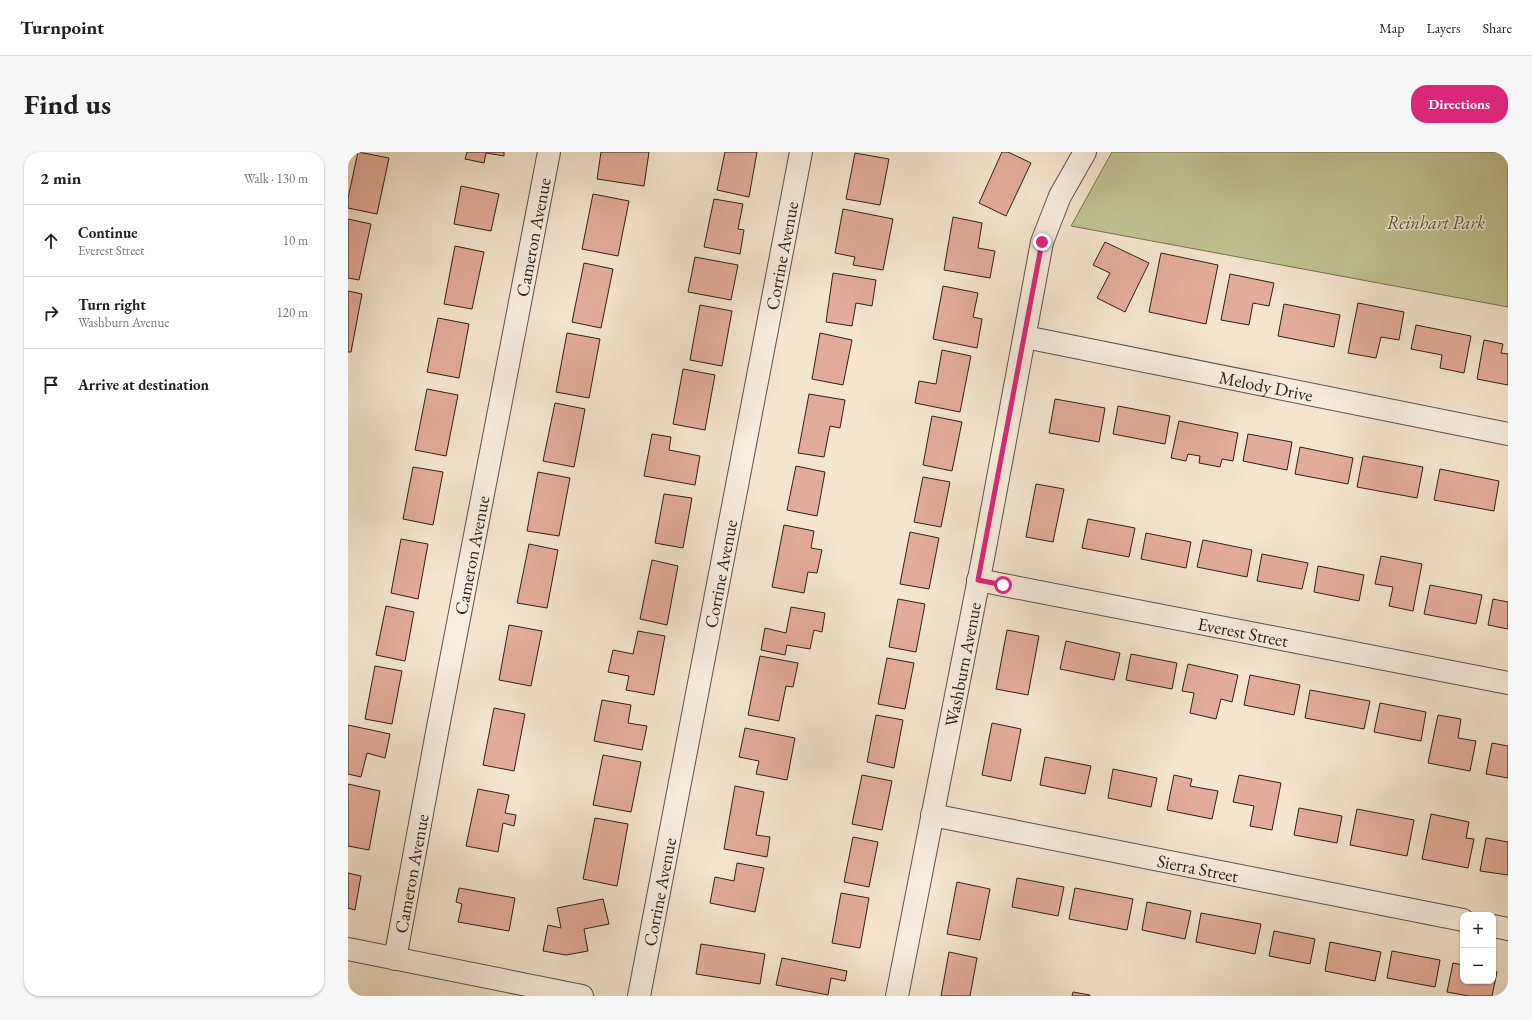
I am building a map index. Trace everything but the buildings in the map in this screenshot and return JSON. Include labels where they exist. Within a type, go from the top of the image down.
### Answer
[{"type":"street","name":"Cameron Avenue","points":[[395,960],[436,735],[549,152]]},
{"type":"street","name":"Corrine Avenue","points":[[639,996],[801,152]]},
{"type":"street","name":"Washburn Avenue","points":[[897,996],[1025,337],[1042,242],[1060,196],[1085,152]]},
{"type":"street","name":"Melody Drive","points":[[1025,337],[1508,434]]},
{"type":"street","name":"Everest Street","points":[[978,580],[1508,683]]},
{"type":"street","name":"Sierra Street","points":[[932,815],[1460,919]]},
{"type":"street","points":[[1496,927],[1508,929]]},
{"type":"street","points":[[348,949],[395,960],[582,996]]},
{"type":"green space","name":"Reinhart Park","points":[[1112,152],[1508,152],[1508,307],[1071,226]]},
{"type":"route","points":[[1003,585],[978,580],[1042,242]]}]
